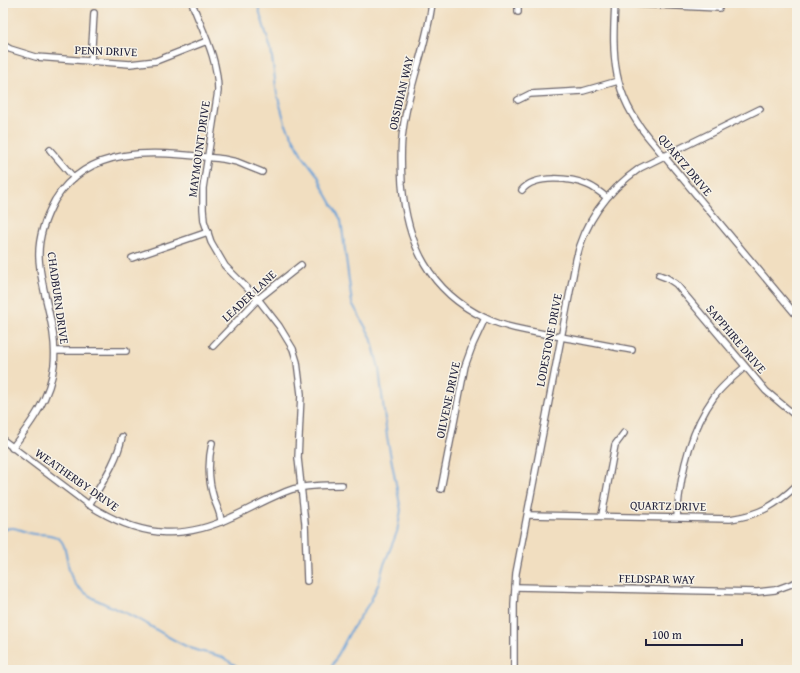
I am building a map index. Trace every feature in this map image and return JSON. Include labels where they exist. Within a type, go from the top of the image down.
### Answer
[{"type":"street","name":"MAYMOUNT DRIVE","points":[[192,3],[215,62],[218,80],[218,91],[202,197],[204,221],[214,248],[225,266],[258,300],[286,337],[293,349],[297,362],[301,394],[298,458],[302,487]]},
{"type":"street","name":"OBSIDIAN WAY","points":[[432,3],[425,39],[404,117],[401,166],[405,209],[410,232],[415,248],[425,266],[454,299],[485,318],[518,329],[632,350]]},
{"type":"street","points":[[518,3],[518,12]]},
{"type":"street","points":[[616,3],[719,8]]},
{"type":"street","name":"QUARTZ DRIVE","points":[[616,3],[613,49],[618,81],[627,104],[636,121],[797,316]]},
{"type":"street","points":[[91,62],[94,13]]},
{"type":"street","name":"PENN DRIVE","points":[[3,45],[10,49],[36,57],[91,62],[142,63],[169,56],[207,41]]},
{"type":"street","points":[[518,100],[530,94],[583,91],[618,81]]},
{"type":"street","name":"LODESTONE DRIVE","points":[[514,670],[516,573],[580,244],[592,217],[606,197],[630,175],[640,168],[760,109]]},
{"type":"street","points":[[50,150],[74,178]]},
{"type":"street","name":"CHADBURN DRIVE","points":[[12,448],[33,421],[46,394],[54,366],[55,351],[52,321],[40,271],[40,245],[44,226],[51,208],[57,197],[74,178],[96,164],[120,155],[135,153],[208,158],[237,162],[262,172]]},
{"type":"street","points":[[522,190],[526,184],[551,179],[562,179],[589,185],[606,197]]},
{"type":"street","points":[[132,258],[208,232]]},
{"type":"street","name":"LEADER LANE","points":[[213,346],[258,300],[301,265]]},
{"type":"street","name":"SAPPHIRE DRIVE","points":[[659,275],[676,284],[771,396],[797,416]]},
{"type":"street","name":"OILVENE DRIVE","points":[[440,489],[466,366],[473,344],[485,318]]},
{"type":"street","points":[[55,351],[126,351]]},
{"type":"street","points":[[677,517],[686,458],[695,430],[714,396],[745,367]]},
{"type":"street","points":[[602,515],[615,445],[624,433]]},
{"type":"street","points":[[89,505],[116,458],[122,437]]},
{"type":"street","name":"WEATHERBY DRIVE","points":[[3,440],[89,505],[115,521],[128,526],[157,532],[171,533],[200,530],[221,522],[283,493],[302,487],[342,485]]},
{"type":"street","points":[[212,443],[209,474],[212,492],[221,517],[221,522]]},
{"type":"street","name":"QUARTZ DRIVE","points":[[528,515],[602,515],[730,519],[754,514],[764,510],[775,504],[797,485]]},
{"type":"street","points":[[302,487],[307,581]]},
{"type":"street","name":"FELDSPAR WAY","points":[[515,587],[757,592],[775,590],[797,582]]},
{"type":"waterway","points":[[257,3],[271,50],[277,94],[285,123],[302,155],[318,176],[341,220],[352,303],[371,337],[379,369],[387,437],[401,510],[397,532],[383,567],[379,583],[370,602],[350,632],[330,670]]},
{"type":"waterway","points":[[3,530],[16,528],[33,534],[51,535],[58,538],[64,547],[74,581],[78,587],[91,597],[127,613],[185,646],[222,657],[243,670]]}]
